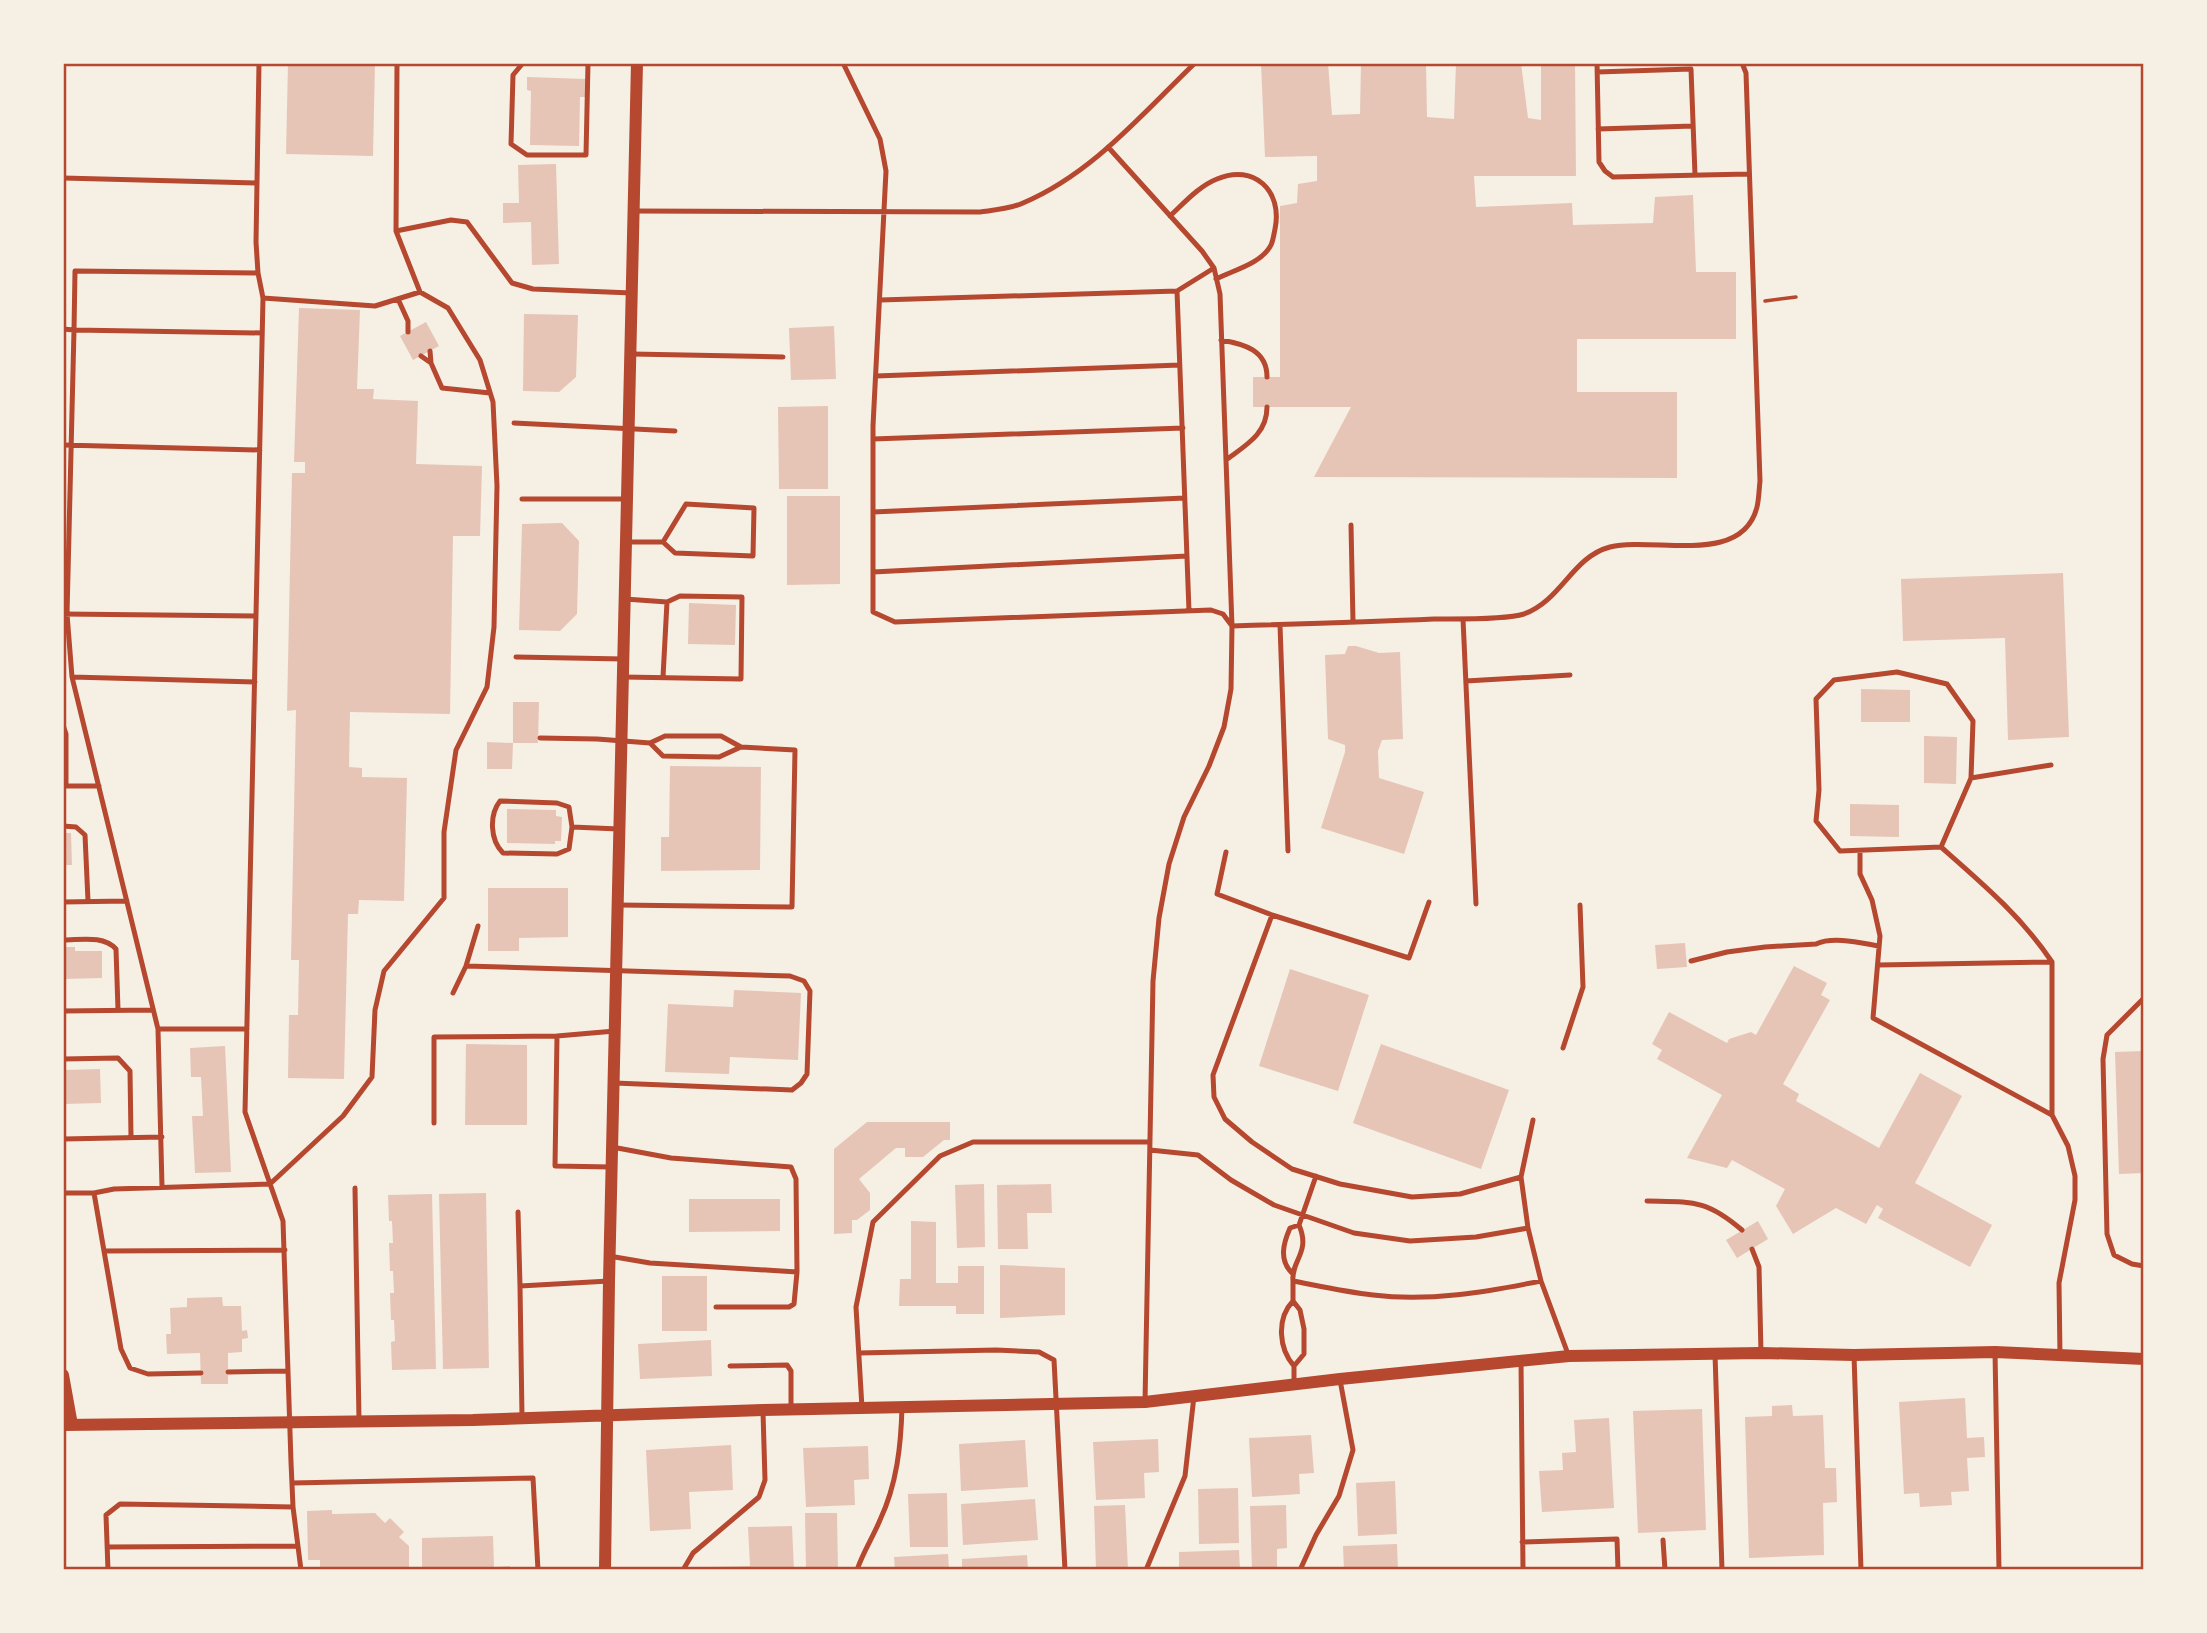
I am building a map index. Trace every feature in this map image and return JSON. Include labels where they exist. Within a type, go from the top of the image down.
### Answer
[{"type":"street","points":[[605,1570],[609,1256],[638,63]]},
{"type":"street","points":[[63,1375],[67,1425],[522,1418],[790,1409],[1145,1402],[1569,1356],[1995,1352],[2144,1359]]},
{"type":"lane","points":[[259,63],[258,273],[263,298],[246,1112],[282,1221],[293,1507],[301,1570]]},
{"type":"lane","points":[[63,1193],[270,1184],[343,1116],[372,1077],[375,1010],[384,971],[444,898],[444,832],[456,750],[487,687],[494,627],[497,485],[493,402],[480,359],[449,308],[419,292],[396,231],[397,63]]},
{"type":"lane","points":[[523,63],[513,75],[511,144],[527,155],[586,155],[588,63]]},
{"type":"lane","points":[[843,63],[880,139],[886,171],[873,439],[873,612],[895,622],[1211,610],[1223,614],[1232,626]]},
{"type":"lane","points":[[634,211],[981,212],[1020,205],[1085,169],[1195,63]]},
{"type":"lane","points":[[1597,63],[1599,162],[1605,172],[1613,177],[1748,174]]},
{"type":"lane","points":[[1232,626],[1522,614],[1546,603],[1585,559],[1610,547],[1714,544],[1732,540],[1745,531],[1757,509],[1760,481],[1746,73],[1742,63]]},
{"type":"lane","points":[[1597,72],[1691,69],[1695,176]]},
{"type":"lane","points":[[1598,129],[1693,126]]},
{"type":"lane","points":[[1108,147],[1202,251],[1214,268],[1220,294],[1232,626],[1231,689],[1224,727],[1209,766],[1184,817],[1169,864],[1159,918],[1153,981],[1145,1402]]},
{"type":"lane","points":[[1170,216],[1217,179],[1237,174],[1249,175],[1260,180],[1268,189],[1275,208],[1276,223],[1271,245],[1258,260],[1216,278]]},
{"type":"lane","points":[[63,178],[257,183]]},
{"type":"lane","points":[[396,231],[451,220],[467,222],[512,283],[533,289],[632,293]]},
{"type":"lane","points":[[880,300],[1177,291],[1214,268]]},
{"type":"lane","points":[[162,1188],[158,1029],[72,677],[65,614],[75,271],[258,273]]},
{"type":"lane","points":[[1177,291],[1189,611]]},
{"type":"lane","points":[[263,298],[375,306],[419,292]]},
{"type":"lane","points":[[398,299],[408,321],[408,332]]},
{"type":"lane","points":[[408,321],[417,327]]},
{"type":"lane","points":[[63,329],[262,333]]},
{"type":"lane","points":[[1221,340],[1241,344],[1260,354],[1267,368],[1267,377]]},
{"type":"lane","points":[[429,351],[442,388],[490,393]]},
{"type":"lane","points":[[631,354],[783,357]]},
{"type":"lane","points":[[421,356],[431,363]]},
{"type":"lane","points":[[876,376],[1180,365]]},
{"type":"lane","points":[[1226,460],[1254,440],[1267,421],[1267,407]]},
{"type":"lane","points":[[514,424],[675,431]]},
{"type":"lane","points":[[873,439],[1183,428]]},
{"type":"lane","points":[[63,444],[260,450]]},
{"type":"lane","points":[[873,512],[1185,498]]},
{"type":"lane","points":[[522,499],[627,499]]},
{"type":"lane","points":[[626,542],[663,541],[675,553],[753,556],[754,508],[686,504],[663,541]]},
{"type":"lane","points":[[1351,525],[1353,622]]},
{"type":"lane","points":[[873,572],[1187,556]]},
{"type":"lane","points":[[623,677],[741,679],[742,597],[680,596],[667,602],[625,599]]},
{"type":"lane","points":[[663,677],[667,602]]},
{"type":"lane","points":[[65,614],[256,616]]},
{"type":"lane","points":[[1463,618],[1476,904]]},
{"type":"lane","points":[[1280,625],[1288,851]]},
{"type":"lane","points":[[516,657],[624,659]]},
{"type":"lane","points":[[1941,847],[1972,778],[1973,721],[1947,684],[1897,672],[1834,680],[1816,699],[1819,790],[1816,821],[1840,851],[1941,847],[1997,896],[2039,943],[2052,962],[2052,1115],[2068,1146],[2075,1175],[2075,1200],[2059,1283],[2060,1356]]},
{"type":"lane","points":[[1466,681],[1570,675]]},
{"type":"lane","points":[[72,677],[255,682]]},
{"type":"lane","points":[[63,725],[66,734],[64,786],[99,786]]},
{"type":"lane","points":[[540,738],[650,743],[665,736],[720,736],[741,747],[795,750],[792,907],[618,905]]},
{"type":"lane","points":[[650,743],[663,756],[719,757],[741,747]]},
{"type":"lane","points":[[1972,778],[2051,765]]},
{"type":"lane","points":[[500,801],[557,803],[569,807],[572,827],[569,849],[557,854],[503,853],[496,846],[493,835],[496,807],[500,801]]},
{"type":"lane","points":[[63,826],[76,827],[85,835],[88,901]]},
{"type":"lane","points":[[572,827],[619,829]]},
{"type":"lane","points":[[1860,851],[1860,874],[1872,900],[1880,936],[1873,1018],[2052,1115]]},
{"type":"lane","points":[[1226,852],[1217,894],[1272,915],[1409,958],[1429,902]]},
{"type":"lane","points":[[63,902],[127,901]]},
{"type":"lane","points":[[1563,1048],[1583,987],[1580,905]]},
{"type":"lane","points":[[1272,915],[1213,1074],[1213,1097],[1225,1119],[1252,1142],[1293,1169],[1340,1184],[1412,1197],[1461,1194],[1521,1177]]},
{"type":"lane","points":[[453,993],[466,966],[478,926]]},
{"type":"lane","points":[[63,940],[103,940],[116,949],[118,1010]]},
{"type":"lane","points":[[1691,961],[1727,952],[1816,944],[1822,941],[1859,942],[1880,946]]},
{"type":"lane","points":[[1878,965],[2052,962]]},
{"type":"lane","points":[[466,966],[790,976],[804,981],[810,991],[807,1074],[802,1083],[792,1090],[614,1083]]},
{"type":"lane","points":[[2144,998],[2107,1035],[2103,1059],[2107,1234],[2114,1255],[2132,1264],[2144,1266]]},
{"type":"lane","points":[[63,1010],[153,1010]]},
{"type":"lane","points":[[158,1029],[247,1029]]},
{"type":"lane","points":[[434,1123],[434,1037],[557,1036],[615,1031]]},
{"type":"lane","points":[[557,1036],[555,1166],[612,1167]]},
{"type":"lane","points":[[63,1059],[118,1058],[130,1071],[131,1137]]},
{"type":"lane","points":[[1533,1120],[1521,1177],[1528,1228],[1541,1281],[1569,1356]]},
{"type":"lane","points":[[63,1139],[162,1137]]},
{"type":"lane","points":[[862,1408],[856,1307],[873,1222],[940,1156],[974,1142],[1150,1142]]},
{"type":"lane","points":[[612,1147],[671,1158],[791,1167],[796,1179],[797,1272],[794,1304],[789,1307],[716,1307]]},
{"type":"lane","points":[[1150,1150],[1198,1155],[1231,1180],[1274,1205],[1354,1233],[1410,1241],[1476,1237],[1528,1228]]},
{"type":"lane","points":[[1292,1272],[1298,1265],[1304,1237],[1299,1225],[1316,1176]]},
{"type":"lane","points":[[355,1188],[359,1421]]},
{"type":"lane","points":[[94,1193],[121,1349],[130,1368],[148,1374],[201,1373]]},
{"type":"lane","points":[[1647,1201],[1696,1202],[1722,1214],[1742,1230]]},
{"type":"lane","points":[[517,1212],[522,1418]]},
{"type":"lane","points":[[1294,1384],[1294,1366],[1304,1354],[1304,1329],[1300,1310],[1293,1301],[1292,1272],[1284,1265],[1283,1255],[1290,1228],[1299,1225]]},
{"type":"lane","points":[[1752,1249],[1759,1267],[1761,1353]]},
{"type":"lane","points":[[104,1251],[285,1250]]},
{"type":"lane","points":[[609,1256],[650,1263],[797,1272]]},
{"type":"lane","points":[[520,1286],[609,1281]]},
{"type":"lane","points":[[1293,1281],[1374,1295],[1435,1296],[1480,1293],[1541,1281]]},
{"type":"lane","points":[[1293,1301],[1282,1320],[1282,1342],[1285,1356],[1294,1366]]},
{"type":"lane","points":[[859,1353],[996,1350],[1039,1352],[1054,1360],[1065,1570]]},
{"type":"lane","points":[[1995,1352],[1999,1570]]},
{"type":"lane","points":[[1715,1354],[1722,1570]]},
{"type":"lane","points":[[1854,1355],[1861,1570]]},
{"type":"lane","points":[[1521,1361],[1523,1570]]},
{"type":"lane","points":[[730,1366],[788,1365],[790,1409]]},
{"type":"lane","points":[[228,1372],[286,1371]]},
{"type":"lane","points":[[1300,1570],[1316,1535],[1339,1496],[1353,1450],[1340,1379]]},
{"type":"lane","points":[[1146,1570],[1185,1476],[1194,1396]]},
{"type":"lane","points":[[857,1570],[881,1518],[894,1476],[901,1448],[902,1407]]},
{"type":"lane","points":[[683,1570],[693,1553],[759,1497],[765,1480],[763,1410]]},
{"type":"lane","points":[[292,1483],[533,1478],[538,1570]]},
{"type":"lane","points":[[108,1570],[106,1515],[120,1504],[293,1507]]},
{"type":"lane","points":[[1522,1542],[1616,1539],[1618,1570]]},
{"type":"lane","points":[[1663,1540],[1665,1570]]},
{"type":"lane","points":[[107,1547],[298,1546]]},
{"type":"path","points":[[1753,301],[1796,297]]},
{"type":"building","points":[[288,63],[375,63],[373,156],[286,154]]},
{"type":"building","points":[[1261,63],[1328,63],[1332,115],[1360,114],[1361,63],[1426,63],[1427,117],[1454,119],[1456,63],[1521,63],[1528,118],[1541,120],[1541,63],[1575,63],[1576,176],[1474,176],[1476,207],[1572,203],[1573,225],[1653,223],[1655,197],[1693,195],[1696,272],[1736,272],[1736,339],[1577,339],[1577,392],[1677,392],[1677,478],[1314,477],[1351,407],[1253,407],[1253,377],[1280,377],[1280,206],[1297,203],[1298,184],[1317,181],[1317,156],[1265,157]]},
{"type":"building","points":[[527,77],[586,79],[585,97],[580,97],[579,146],[530,145],[531,91],[527,90]]},
{"type":"building","points":[[556,164],[559,264],[532,265],[531,222],[503,223],[503,203],[519,203],[518,165]]},
{"type":"building","points":[[299,308],[360,310],[357,389],[374,389],[373,399],[418,401],[416,464],[482,466],[480,536],[453,536],[450,714],[350,712],[349,767],[362,768],[362,777],[407,778],[404,901],[359,900],[358,914],[348,914],[344,1079],[288,1078],[289,1015],[298,1015],[299,960],[291,960],[296,710],[287,711],[292,473],[305,473],[305,462],[294,462]]},
{"type":"building","points":[[524,314],[578,315],[576,377],[559,392],[523,391]]},
{"type":"building","points":[[426,322],[439,346],[413,360],[400,336]]},
{"type":"building","points":[[834,326],[836,379],[791,380],[789,328]]},
{"type":"building","points":[[828,406],[828,489],[779,489],[778,407]]},
{"type":"building","points":[[787,496],[840,496],[840,584],[787,585]]},
{"type":"building","points":[[562,523],[579,541],[577,614],[560,631],[519,630],[522,524]]},
{"type":"building","points":[[2063,573],[2069,737],[2008,740],[2005,638],[1903,641],[1901,579]]},
{"type":"building","points":[[689,603],[736,605],[735,645],[688,644]]},
{"type":"building","points":[[1348,646],[1379,653],[1400,652],[1403,739],[1382,740],[1378,751],[1379,778],[1424,792],[1404,854],[1321,828],[1345,752],[1345,745],[1328,739],[1325,655],[1345,654]]},
{"type":"building","points":[[1861,689],[1910,690],[1910,722],[1861,722]]},
{"type":"building","points":[[513,702],[539,702],[538,743],[513,743]]},
{"type":"building","points":[[1924,736],[1957,737],[1956,784],[1924,783]]},
{"type":"building","points":[[487,742],[513,743],[512,769],[487,769]]},
{"type":"building","points":[[670,766],[761,767],[760,870],[661,871],[661,837],[669,837]]},
{"type":"building","points":[[1850,804],[1899,805],[1899,837],[1850,836]]},
{"type":"building","points":[[507,809],[556,810],[556,816],[562,817],[561,841],[555,841],[555,844],[507,843]]},
{"type":"building","points":[[63,833],[71,833],[72,865],[63,865]]},
{"type":"building","points":[[488,888],[568,888],[568,937],[519,938],[519,951],[488,951]]},
{"type":"building","points":[[1685,943],[1687,967],[1657,969],[1655,945]]},
{"type":"building","points":[[63,947],[75,947],[75,951],[102,951],[102,978],[63,979]]},
{"type":"building","points":[[1794,966],[1827,983],[1821,995],[1830,1000],[1783,1084],[1799,1094],[1796,1101],[1879,1148],[1920,1073],[1962,1096],[1915,1183],[1992,1225],[1970,1267],[1878,1218],[1883,1209],[1877,1205],[1866,1224],[1836,1208],[1793,1234],[1776,1206],[1785,1189],[1732,1160],[1727,1168],[1687,1158],[1722,1095],[1657,1059],[1662,1050],[1652,1044],[1669,1012],[1727,1043],[1729,1039],[1751,1032],[1756,1035]]},
{"type":"building","points":[[1290,969],[1369,995],[1338,1091],[1259,1066]]},
{"type":"building","points":[[734,990],[801,993],[798,1060],[730,1057],[729,1074],[665,1072],[668,1004],[733,1007]]},
{"type":"building","points":[[466,1044],[527,1045],[527,1125],[465,1125]]},
{"type":"building","points":[[1381,1044],[1509,1090],[1481,1169],[1353,1123]]},
{"type":"building","points":[[225,1046],[231,1172],[195,1173],[192,1116],[203,1116],[201,1077],[191,1077],[190,1048]]},
{"type":"building","points":[[2144,1051],[2144,1173],[2119,1174],[2115,1052]]},
{"type":"building","points":[[100,1069],[101,1103],[63,1104],[63,1070]]},
{"type":"building","points":[[867,1122],[950,1122],[950,1140],[944,1140],[923,1157],[905,1157],[905,1148],[896,1148],[859,1179],[870,1193],[870,1210],[857,1220],[852,1220],[852,1233],[834,1234],[834,1149]]},
{"type":"building","points":[[984,1184],[985,1247],[957,1248],[955,1185]]},
{"type":"building","points":[[1051,1184],[1052,1213],[1027,1213],[1028,1249],[998,1249],[997,1185]]},
{"type":"building","points":[[486,1193],[489,1368],[443,1369],[439,1194]]},
{"type":"building","points":[[432,1194],[436,1369],[392,1370],[391,1342],[395,1341],[390,1293],[394,1293],[389,1243],[393,1243],[388,1195]]},
{"type":"building","points":[[689,1199],[780,1199],[780,1231],[689,1232]]},
{"type":"building","points":[[911,1221],[936,1222],[936,1283],[958,1283],[958,1266],[984,1266],[984,1314],[956,1314],[956,1306],[899,1306],[900,1279],[911,1279]]},
{"type":"building","points":[[1758,1221],[1768,1239],[1737,1258],[1726,1240]]},
{"type":"building","points":[[1000,1265],[1065,1268],[1065,1315],[1000,1318]]},
{"type":"building","points":[[662,1276],[707,1276],[707,1331],[662,1331]]},
{"type":"building","points":[[222,1297],[223,1306],[241,1306],[242,1331],[247,1330],[248,1338],[242,1339],[242,1352],[228,1353],[228,1384],[201,1384],[200,1353],[167,1354],[166,1334],[171,1334],[170,1308],[187,1307],[187,1298]]},
{"type":"building","points":[[711,1340],[712,1376],[640,1379],[638,1344]]},
{"type":"building","points":[[1965,1398],[1967,1438],[1984,1437],[1985,1457],[1967,1458],[1969,1491],[1951,1492],[1952,1505],[1920,1507],[1919,1493],[1904,1494],[1899,1402]]},
{"type":"building","points":[[1792,1405],[1793,1416],[1823,1415],[1825,1468],[1836,1468],[1837,1502],[1823,1503],[1824,1555],[1749,1558],[1745,1417],[1772,1416],[1772,1406]]},
{"type":"building","points":[[1702,1409],[1706,1530],[1638,1533],[1633,1411]]},
{"type":"building","points":[[1609,1418],[1614,1508],[1542,1512],[1539,1471],[1563,1470],[1562,1453],[1576,1452],[1574,1420]]},
{"type":"building","points":[[1311,1435],[1314,1473],[1299,1474],[1300,1494],[1252,1497],[1249,1438]]},
{"type":"building","points":[[1158,1439],[1159,1472],[1144,1473],[1145,1498],[1096,1500],[1093,1442]]},
{"type":"building","points":[[1025,1440],[1028,1487],[961,1491],[959,1444]]},
{"type":"building","points":[[731,1445],[733,1490],[689,1492],[691,1529],[650,1531],[646,1450]]},
{"type":"building","points":[[868,1446],[869,1479],[854,1480],[855,1505],[806,1507],[803,1448]]},
{"type":"building","points":[[1395,1481],[1397,1534],[1358,1536],[1356,1483]]},
{"type":"building","points":[[1238,1488],[1239,1543],[1199,1544],[1198,1489]]},
{"type":"building","points":[[947,1493],[948,1547],[910,1547],[908,1494]]},
{"type":"building","points":[[1035,1499],[1038,1540],[963,1545],[961,1504]]},
{"type":"building","points":[[1125,1505],[1128,1570],[1096,1570],[1094,1506]]},
{"type":"building","points":[[1286,1505],[1287,1548],[1277,1549],[1277,1570],[1252,1570],[1250,1506]]},
{"type":"building","points":[[332,1510],[332,1514],[375,1513],[385,1523],[390,1518],[404,1532],[399,1537],[409,1546],[409,1570],[320,1570],[320,1560],[308,1560],[307,1511]]},
{"type":"building","points":[[805,1513],[837,1513],[838,1570],[806,1570]]},
{"type":"building","points":[[792,1526],[794,1570],[711,1570],[711,1567],[750,1566],[748,1527]]},
{"type":"building","points":[[493,1536],[494,1567],[510,1566],[510,1570],[422,1570],[422,1538]]},
{"type":"building","points":[[1397,1544],[1398,1570],[1344,1570],[1343,1546]]},
{"type":"building","points":[[1239,1550],[1240,1570],[1179,1570],[1179,1552]]},
{"type":"building","points":[[948,1554],[949,1570],[895,1570],[894,1557]]},
{"type":"building","points":[[1027,1555],[1028,1570],[962,1570],[962,1559]]}]
